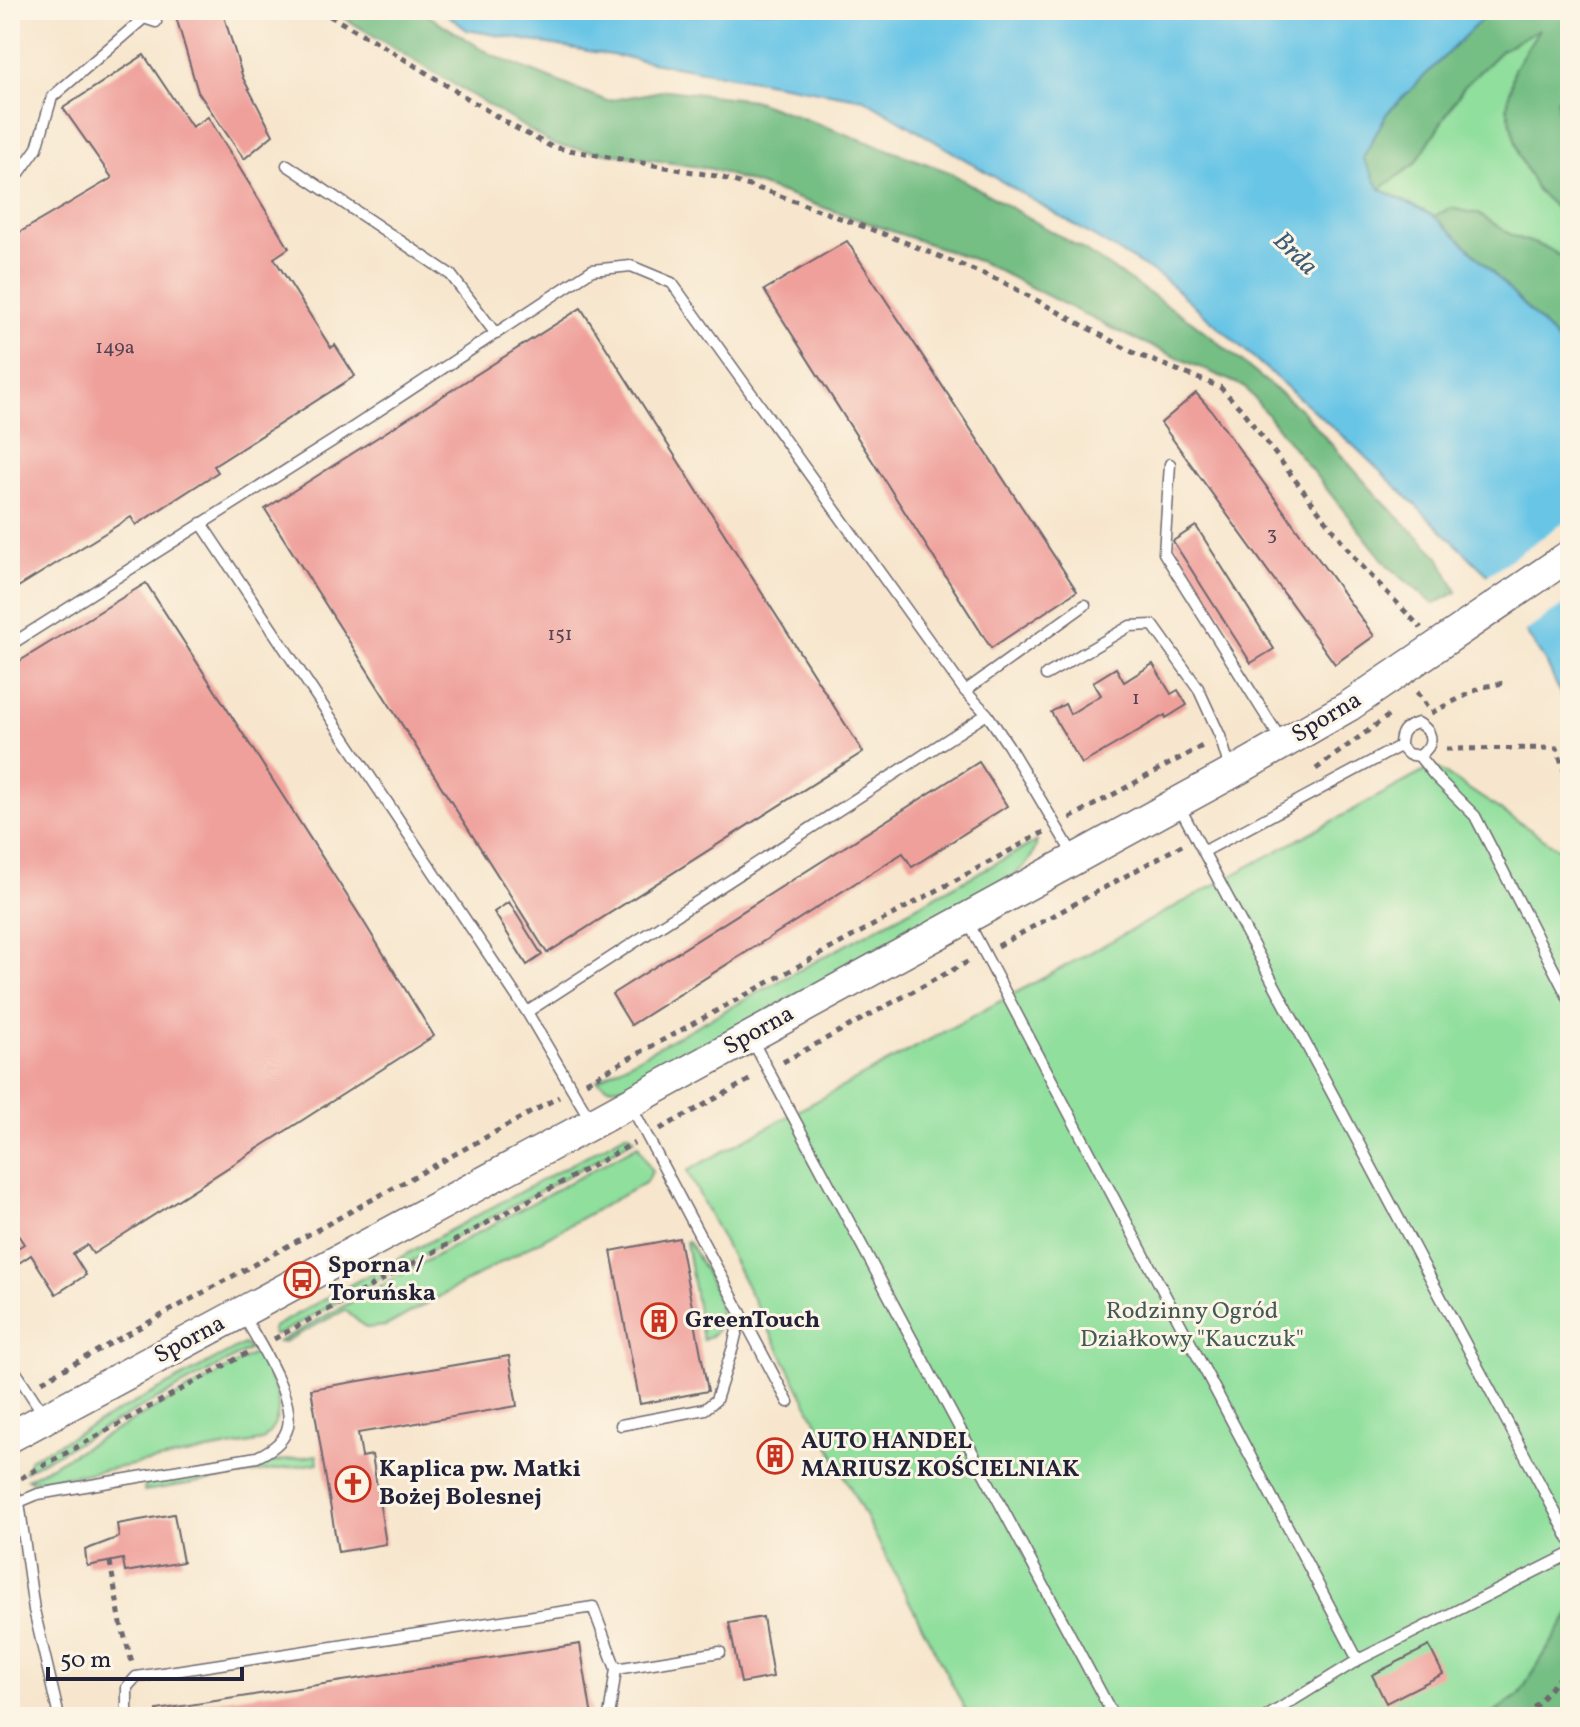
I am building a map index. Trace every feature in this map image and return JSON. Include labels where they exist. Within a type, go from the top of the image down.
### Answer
[{"type":"street","name":"Sporna","points":[[10,1437],[1231,774],[1349,706],[1570,555]]},
{"type":"lane","points":[[10,186],[37,148],[52,97],[144,18],[156,22]]},
{"type":"lane","points":[[287,165],[451,275],[496,334]]},
{"type":"lane","points":[[10,645],[592,270],[631,266],[672,283],[965,691],[987,714],[1075,858]]},
{"type":"lane","points":[[1170,464],[1164,553],[1284,744]]},
{"type":"lane","points":[[201,523],[527,1012],[593,1123]]},
{"type":"lane","points":[[965,691],[1085,605]]},
{"type":"lane","points":[[1046,675],[1130,626],[1153,625],[1198,688],[1220,736],[1231,774]]},
{"type":"lane","points":[[527,1012],[987,714]]},
{"type":"lane","points":[[1418,723],[1427,728],[1432,739],[1424,752],[1408,754],[1400,746],[1400,735],[1406,726],[1418,723]]},
{"type":"lane","points":[[1203,852],[1400,746]]},
{"type":"lane","points":[[1424,752],[1434,775],[1475,816],[1570,1001]]},
{"type":"lane","points":[[1177,803],[1570,1540]]},
{"type":"lane","points":[[966,917],[1358,1660]]},
{"type":"lane","points":[[750,1036],[1114,1717]]},
{"type":"lane","points":[[629,1103],[788,1402]]},
{"type":"lane","points":[[19,1502],[38,1494],[264,1454],[274,1447],[286,1432],[288,1416],[283,1390],[242,1312]]},
{"type":"lane","points":[[621,1425],[705,1409],[716,1400],[741,1313]]},
{"type":"lane","points":[[10,1363],[46,1418]]},
{"type":"lane","points":[[14,1483],[34,1610],[59,1717]]},
{"type":"lane","points":[[1266,1717],[1358,1660],[1570,1554]]},
{"type":"lane","points":[[127,1717],[127,1687],[136,1677],[593,1607],[616,1669],[609,1717]]},
{"type":"lane","points":[[616,1669],[720,1652]]},
{"type":"path","points":[[319,10],[552,147],[716,176],[770,192],[1001,281],[1134,353],[1220,387],[1241,409],[1357,561],[1422,630]]},
{"type":"path","points":[[1410,638],[1434,621]]},
{"type":"path","points":[[1418,723],[1432,712],[1482,687],[1504,683]]},
{"type":"path","points":[[1417,692],[1432,712]]},
{"type":"path","points":[[1312,771],[1396,710]]},
{"type":"path","points":[[27,1390],[1220,736]]},
{"type":"path","points":[[1424,752],[1557,748],[1570,790]]},
{"type":"path","points":[[14,1483],[1195,838]]},
{"type":"path","points":[[110,1562],[121,1624],[136,1677]]},
{"type":"path","points":[[1526,1717],[1570,1665]]},
{"type":"green space","points":[[331,10],[419,10],[494,56],[607,101],[667,90],[753,100],[949,172],[1084,250],[1194,323],[1301,410],[1380,499],[1439,557],[1457,592],[1434,604],[1389,567],[1245,387],[1117,331],[981,262],[712,169],[554,145]]},
{"type":"green space","points":[[1267,10],[1570,10],[1570,357],[1469,248],[1434,216],[1380,189]]},
{"type":"green space","points":[[1491,10],[1570,10],[1570,79],[1557,100],[1561,136],[1570,152],[1570,210],[1562,214],[1537,190],[1519,156],[1507,107],[1514,69],[1539,29],[1502,50],[1464,87],[1415,164],[1380,189],[1363,158],[1387,113]]},
{"type":"green space","points":[[1450,208],[1479,214],[1513,236],[1547,248],[1570,262],[1570,357],[1469,248],[1434,216]]},
{"type":"green space","name":"Rodzinny Ogród Działkowy \"Kauczuk\"","points":[[1434,766],[1570,856],[1570,1613],[1519,1695],[1487,1717],[969,1717],[687,1171]]},
{"type":"green space","points":[[1037,841],[1028,861],[1000,884],[629,1086],[608,1087],[597,1080]]},
{"type":"green space","points":[[626,1134],[635,1139],[273,1335],[275,1326]]},
{"type":"green space","points":[[638,1145],[652,1172],[645,1183],[386,1326],[366,1328],[345,1310],[282,1343],[278,1342]]},
{"type":"green space","points":[[686,1242],[709,1278],[720,1308],[720,1321],[715,1332],[703,1340]]},
{"type":"green space","points":[[244,1344],[250,1349],[25,1471],[30,1459]]},
{"type":"green space","points":[[255,1353],[273,1387],[278,1408],[277,1419],[262,1441],[83,1474],[27,1479]]},
{"type":"green space","points":[[317,1455],[318,1463],[144,1491],[145,1484]]},
{"type":"green space","points":[[1570,1613],[1570,1717],[1487,1717],[1519,1695]]},
{"type":"water","name":"Brda","points":[[441,10],[1491,10],[1387,113],[1363,158],[1380,189],[1434,216],[1469,248],[1570,357],[1570,715],[1547,664],[1488,575],[1355,447],[1163,278],[864,99],[467,30]]},
{"type":"pier","points":[[1570,518],[1570,600],[1522,634],[1485,577]]},
{"type":"building","points":[[174,10],[222,10],[243,78],[273,135],[244,159],[198,92]]},
{"type":"building","points":[[144,55],[192,127],[208,117],[289,248],[274,258],[331,348],[335,345],[355,376],[214,466],[218,472],[136,525],[131,517],[10,592],[10,238],[112,178],[63,108]]},
{"type":"building","points":[[847,241],[1077,591],[991,648],[764,290]]},
{"type":"building","points":[[581,308],[863,752],[547,953],[265,509]]},
{"type":"building","points":[[1196,393],[1374,636],[1335,664],[1161,423]]},
{"type":"building","points":[[1196,526],[1274,649],[1251,663],[1173,541]]},
{"type":"building","points":[[146,583],[434,1036],[93,1254],[87,1245],[73,1254],[86,1275],[56,1294],[31,1255],[10,1269],[10,1253],[24,1244],[10,1223],[10,667]]},
{"type":"building","points":[[1153,664],[1171,694],[1178,690],[1187,705],[1082,764],[1051,712],[1065,704],[1070,714],[1101,695],[1093,682],[1116,668],[1124,682]]},
{"type":"building","points":[[979,762],[1007,806],[912,867],[903,853],[631,1025],[612,994]]},
{"type":"building","points":[[509,902],[542,955],[527,965],[494,912]]},
{"type":"building","name":"GreenTouch","points":[[679,1238],[708,1391],[640,1404],[611,1251]]},
{"type":"building","points":[[509,1356],[517,1406],[358,1433],[362,1457],[372,1455],[386,1544],[338,1552],[311,1389]]},
{"type":"building","name":"AUTO HANDEL MARIUSZ KOŚCIELNIAK","points":[[782,1447],[787,1456],[769,1465],[764,1456]]},
{"type":"building","points":[[174,1514],[183,1562],[125,1572],[123,1559],[87,1566],[85,1550],[119,1537],[117,1524]]},
{"type":"building","points":[[763,1617],[773,1677],[741,1683],[729,1623]]},
{"type":"building","points":[[580,1644],[592,1717],[158,1717],[157,1710]]},
{"type":"building","points":[[1429,1646],[1443,1674],[1386,1703],[1372,1675]]},
{"type":"place","name":"Sporna / Toruńska","points":[[302,1280]]},
{"type":"place","name":"GreenTouch","points":[[659,1321]]},
{"type":"place","name":"AUTO HANDEL MARIUSZ KOŚCIELNIAK","points":[[775,1456]]},
{"type":"place","name":"Kaplica pw. Matki Bożej Bolesnej","points":[[353,1484]]}]
